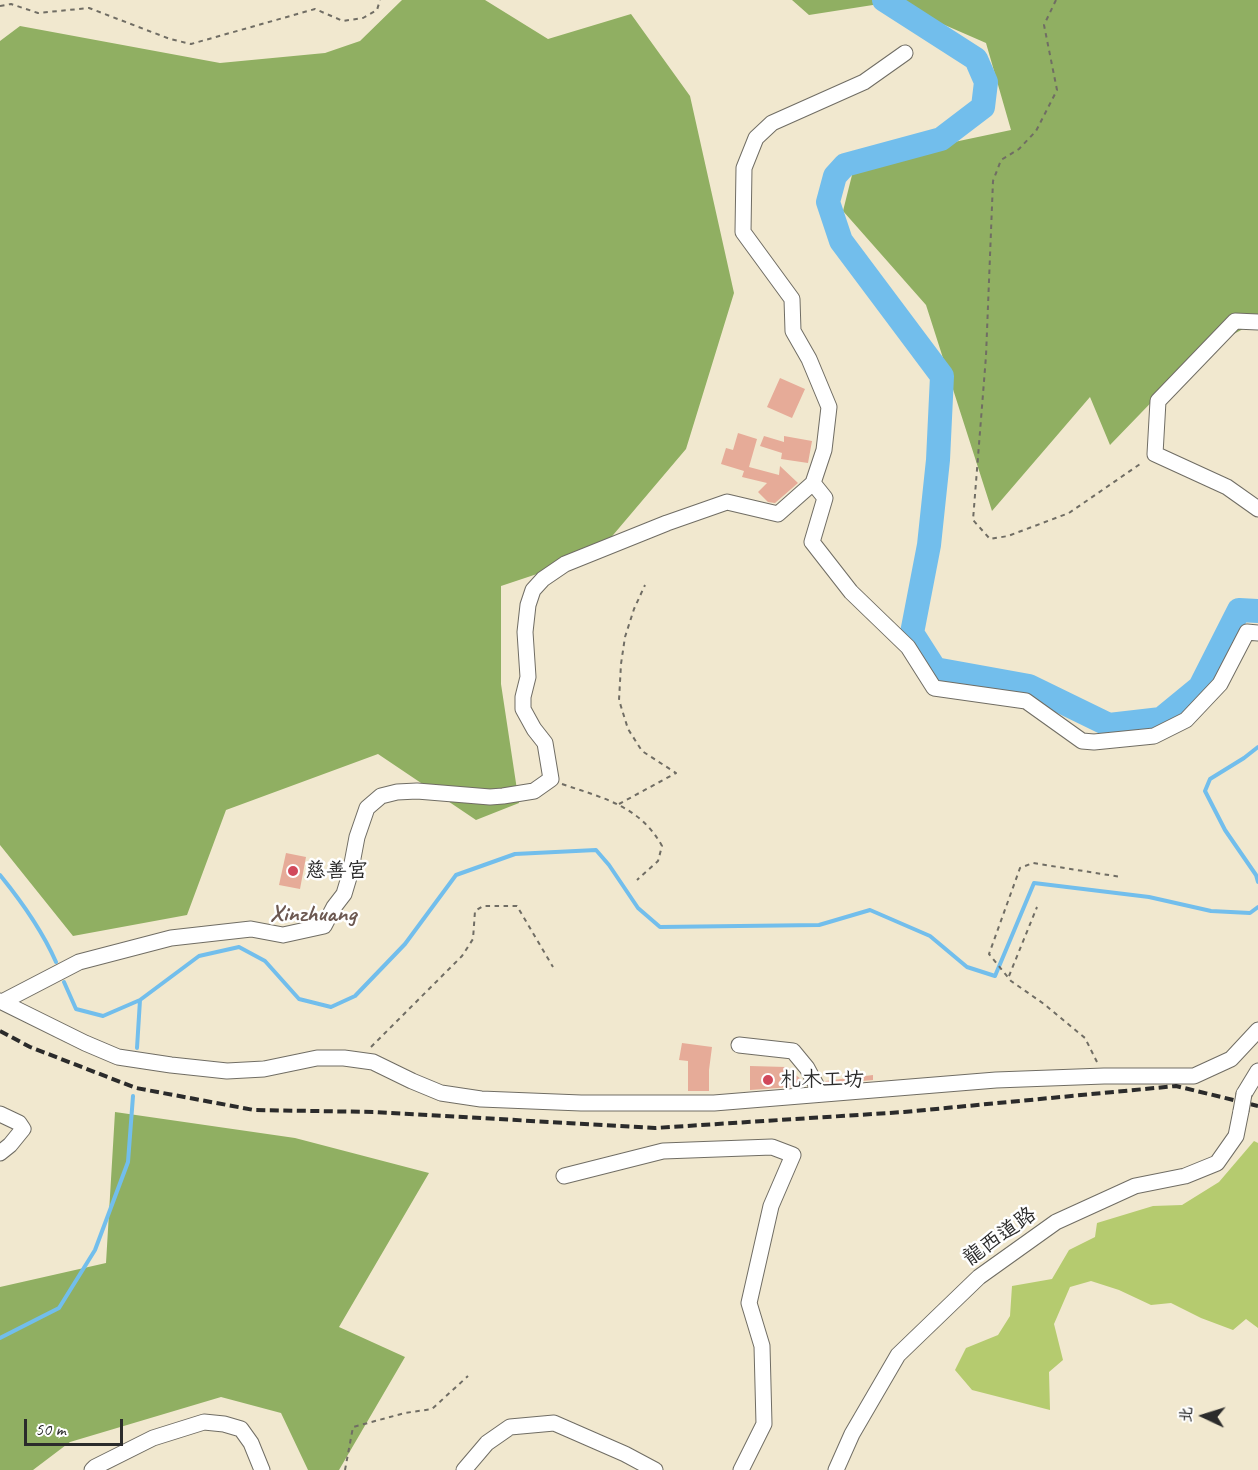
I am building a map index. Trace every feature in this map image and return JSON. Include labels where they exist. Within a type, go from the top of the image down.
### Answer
[{"type":"street","points":[[1,1002],[79,962],[171,938],[251,929],[283,935],[324,926],[344,894],[357,837],[367,808],[381,796],[417,791],[502,796],[534,791],[551,779],[545,743],[523,709],[528,677],[525,632],[528,605],[533,590],[543,579],[565,564],[667,523],[727,502],[778,514],[813,483],[824,450],[829,407],[809,359],[793,331],[792,299],[743,232],[744,168],[756,138],[772,123],[864,82],[905,53]]},
{"type":"street","points":[[1258,322],[1235,321],[1158,401],[1155,453],[1227,487],[1258,509]]},
{"type":"street","points":[[813,483],[825,498],[812,542],[851,592],[908,647],[934,688],[1026,701],[1082,741],[1095,742],[1154,736],[1186,720],[1220,684],[1247,632],[1258,633]]},
{"type":"street","points":[[1,1002],[118,1057],[227,1071],[264,1069],[317,1058],[344,1058],[374,1062],[441,1093],[481,1099],[582,1103],[714,1103],[996,1080],[1104,1076],[1194,1076],[1232,1059],[1258,1030]]},
{"type":"street","points":[[739,1045],[793,1052],[807,1068],[821,1094]]},
{"type":"street","name":"龍西道路","points":[[836,1470],[852,1434],[898,1355],[979,1277],[1056,1222],[1135,1186],[1185,1176],[1216,1163],[1236,1136],[1244,1094],[1258,1071]]},
{"type":"street","points":[[0,1114],[19,1123],[24,1129],[0,1153]]},
{"type":"street","points":[[564,1176],[663,1151],[772,1147],[793,1155],[771,1206],[749,1303],[762,1346],[764,1424],[741,1470]]},
{"type":"street","points":[[92,1470],[153,1438],[204,1422],[242,1429],[251,1443],[262,1470]]},
{"type":"street","points":[[464,1470],[487,1443],[510,1427],[554,1423],[625,1454],[655,1470]]},
{"type":"path","points":[[0,6],[10,4],[38,13],[88,8],[170,39],[191,44],[315,9],[343,21],[363,18],[377,10],[380,0]]},
{"type":"path","points":[[1056,0],[1044,25],[1057,90],[1036,131],[1019,149],[1001,160],[993,181],[986,356],[973,520],[990,539],[1008,536],[1069,513],[1155,453]]},
{"type":"path","points":[[619,804],[676,773],[642,751],[628,729],[619,700],[625,637],[645,585]]},
{"type":"path","points":[[551,779],[619,804],[641,819],[654,832],[662,846],[658,861],[637,880]]},
{"type":"path","points":[[1104,1076],[1085,1038],[1044,1004],[1011,981],[989,954],[1020,868],[1033,863],[1121,877]]},
{"type":"path","points":[[358,1060],[462,956],[473,939],[475,911],[483,906],[517,906],[553,967]]},
{"type":"path","points":[[1009,978],[1037,906]]},
{"type":"path","points":[[345,1470],[353,1426],[432,1409],[468,1376]]},
{"type":"green space","points":[[402,0],[485,0],[548,39],[631,14],[690,96],[734,293],[686,449],[597,554],[501,586],[501,684],[519,803],[476,820],[378,754],[226,810],[187,915],[73,936],[0,845],[0,41],[20,26],[220,63],[325,53],[360,41]]},
{"type":"green space","points":[[792,0],[1258,0],[1258,321],[1200,352],[1110,445],[1090,397],[992,511],[926,305],[843,211],[855,163],[1011,130],[986,43],[892,2],[809,15]]},
{"type":"green space","points":[[115,1112],[295,1138],[429,1173],[339,1327],[405,1357],[339,1470],[308,1470],[281,1413],[221,1397],[70,1442],[33,1470],[0,1470],[0,1287],[106,1263]]},
{"type":"green space","points":[[1254,1141],[1258,1143],[1258,1328],[1246,1319],[1233,1330],[1171,1303],[1151,1305],[1119,1290],[1091,1281],[1070,1287],[1054,1324],[1063,1360],[1049,1372],[1050,1410],[972,1390],[955,1370],[966,1348],[998,1335],[1010,1316],[1012,1286],[1052,1279],[1069,1250],[1095,1237],[1097,1223],[1153,1206],[1182,1205],[1219,1182]]},
{"type":"building","points":[[780,378],[805,389],[792,418],[767,407]]},
{"type":"building","points":[[738,433],[757,439],[749,467],[779,475],[780,466],[798,483],[775,503],[768,502],[758,492],[767,483],[742,477],[744,471],[721,464],[726,448],[733,450]]},
{"type":"building","points":[[764,436],[784,442],[784,436],[812,441],[808,463],[781,459],[782,453],[760,446]]},
{"type":"building","name":"慈善宮","points":[[286,853],[306,857],[300,889],[279,885]]},
{"type":"building","points":[[682,1043],[712,1047],[709,1091],[688,1091],[688,1061],[679,1060]]},
{"type":"building","points":[[750,1066],[786,1067],[802,1080],[805,1086],[750,1090]]},
{"type":"building","points":[[873,1075],[873,1080],[827,1084],[825,1081]]},
{"type":"waterway","points":[[884,0],[976,59],[986,82],[983,107],[941,139],[845,165],[835,176],[828,202],[841,241],[942,376],[938,460],[929,545],[912,633],[935,669],[1029,686],[1109,725],[1161,719],[1200,687],[1239,610],[1258,611]]},
{"type":"waterway","points":[[1258,747],[1210,779],[1205,791],[1225,830],[1256,875],[1258,882]]},
{"type":"waterway","points":[[64,982],[76,1009],[103,1016],[140,1000],[199,956],[239,947],[265,961],[299,999],[331,1007],[355,996],[405,944],[456,875],[515,854],[596,850],[638,908],[660,927],[819,925],[870,910],[930,936],[967,967],[995,976],[1034,883],[1149,897],[1211,911],[1250,913],[1258,907]]},
{"type":"waterway","points":[[0,875],[31,917],[56,962]]},
{"type":"waterway","points":[[137,1048],[140,1000]]},
{"type":"waterway","points":[[0,1338],[59,1308],[95,1250],[128,1162],[133,1096]]},
{"type":"railway","points":[[0,1031],[30,1047],[136,1088],[254,1110],[375,1112],[655,1128],[904,1112],[1176,1086],[1258,1106]]},
{"type":"place","name":"慈善宮","points":[[293,871]]},
{"type":"place","name":"札木工坊","points":[[768,1080]]},
{"type":"district","name":"Xinzhuang","points":[[313,915]]}]
